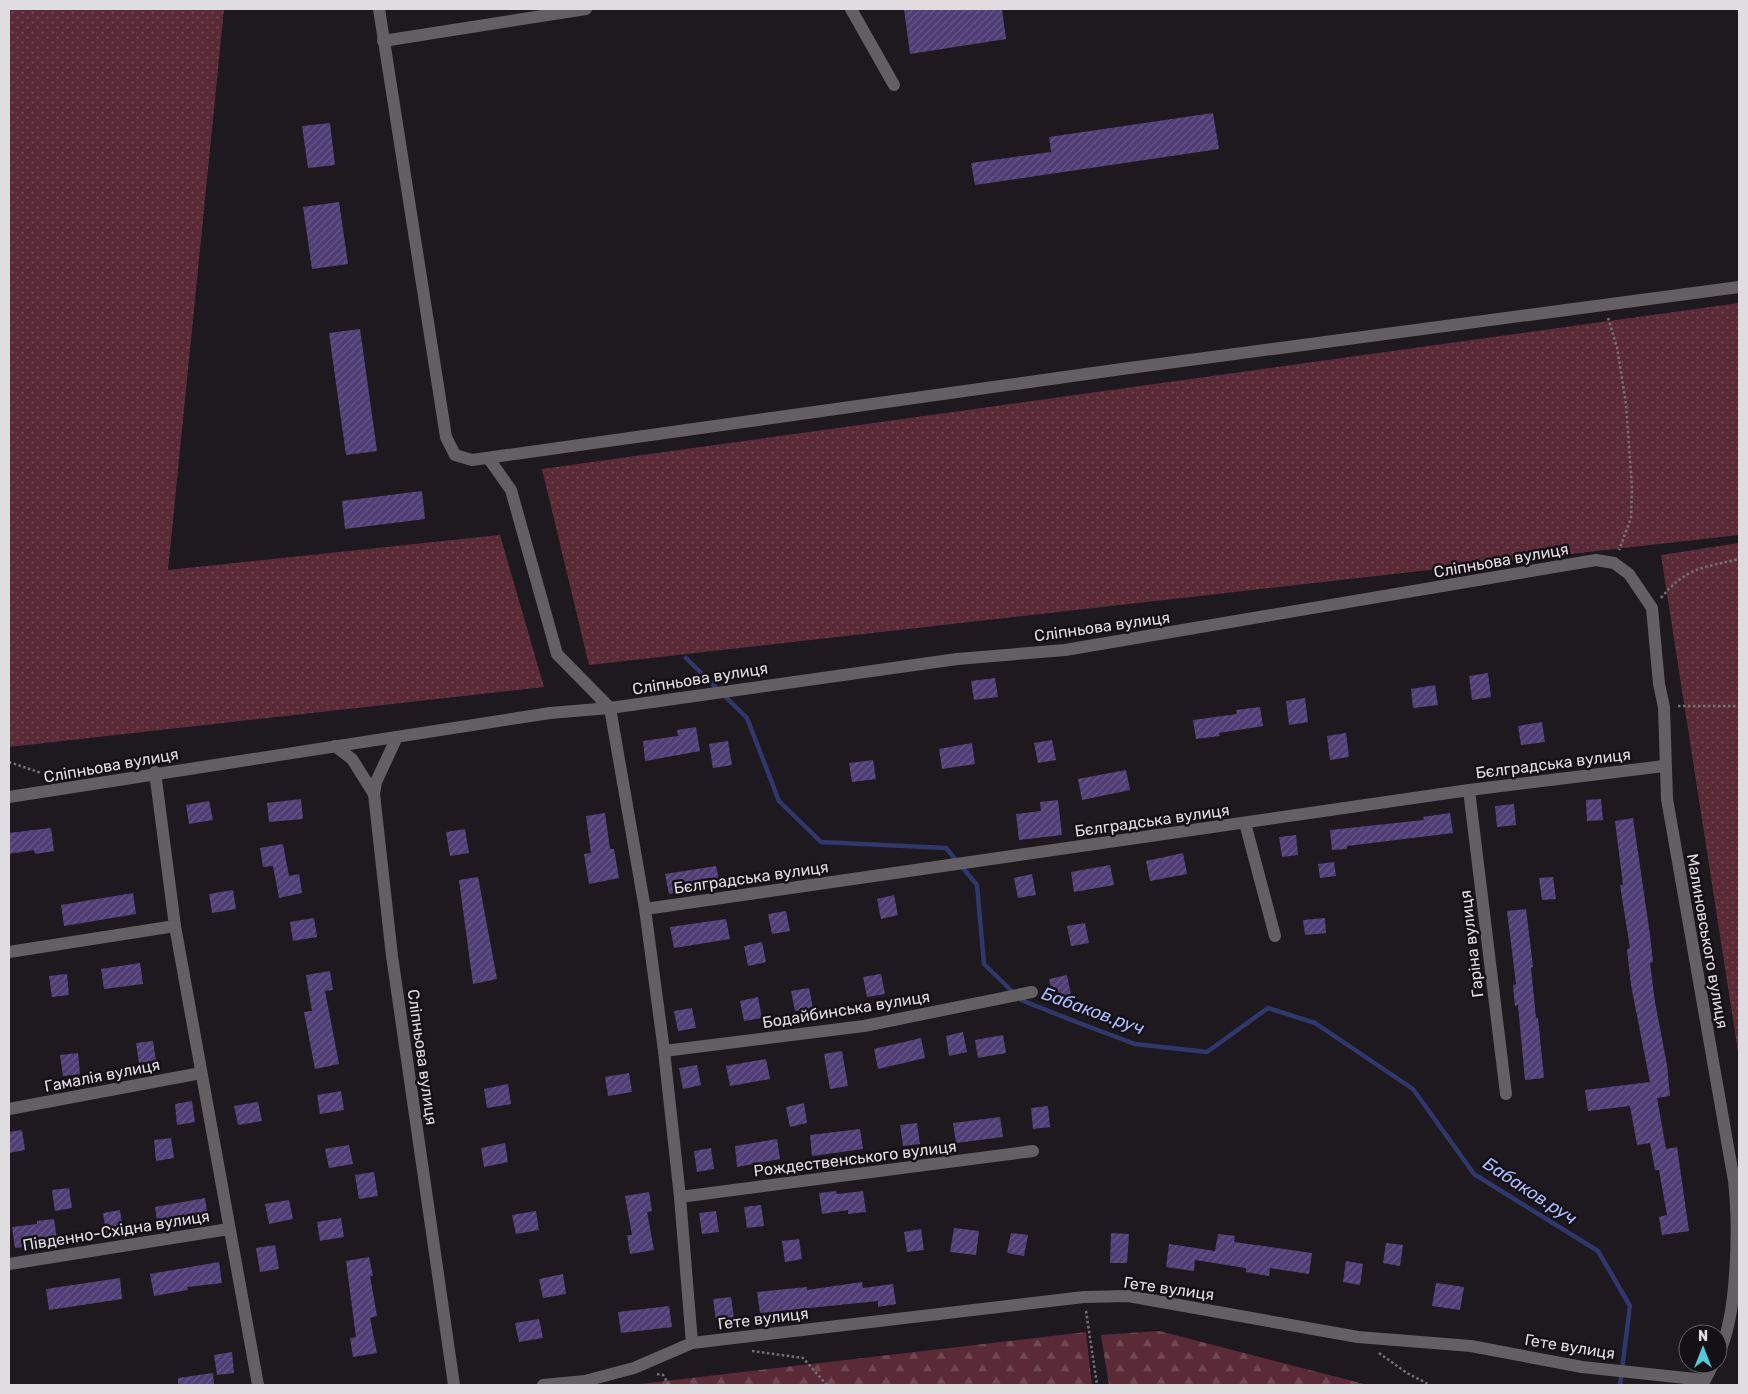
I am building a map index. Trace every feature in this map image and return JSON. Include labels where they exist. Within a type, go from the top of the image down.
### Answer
[{"type":"street","points":[[379,9],[446,437],[455,455],[472,460],[1122,369],[1739,287]]},
{"type":"street","points":[[383,41],[586,9]]},
{"type":"street","points":[[851,9],[894,85]]},
{"type":"street","points":[[489,459],[511,490],[557,654],[610,708],[644,909],[664,1051],[680,1197],[692,1343]]},
{"type":"street","name":"Малиновського вулиця","points":[[1596,560],[1614,564],[1629,574],[1652,608],[1658,684],[1664,706],[1664,766],[1667,799],[1738,1211],[1737,1243],[1728,1324]]},
{"type":"street","name":"Сліпньова вулиця","points":[[9,797],[20,797],[155,772],[550,713],[610,708],[957,659],[1065,650],[1596,560]]},
{"type":"street","name":"Сліпньова вулиця","points":[[397,737],[376,782],[374,794],[392,956],[454,1385]]},
{"type":"street","points":[[335,746],[352,759],[374,794]]},
{"type":"street","name":"Бєлградська вулиця","points":[[644,909],[1469,790],[1664,766]]},
{"type":"street","points":[[155,772],[175,926],[258,1385]]},
{"type":"street","name":"Гаріна вулиця","points":[[1469,790],[1506,1094]]},
{"type":"street","points":[[1245,823],[1274,936]]},
{"type":"street","points":[[9,952],[175,926]]},
{"type":"street","name":"Бодайбинська вулиця","points":[[664,1051],[864,1026],[1032,992]]},
{"type":"street","name":"Гамалія вулиця","points":[[9,1109],[202,1073]]},
{"type":"street","name":"Рождественського вулиця","points":[[680,1197],[1033,1152]]},
{"type":"street","name":"Південно-Східна вулиця","points":[[9,1264],[229,1229]]},
{"type":"street","name":"Гете вулиця","points":[[543,1385],[585,1380],[634,1368],[692,1343],[1084,1297],[1128,1296],[1358,1337],[1471,1346],[1582,1367],[1705,1380],[1708,1374]]},
{"type":"path","points":[[1604,305],[1618,356],[1626,404],[1632,488],[1631,518],[1614,564]]},
{"type":"path","points":[[1652,608],[1674,581],[1690,571],[1739,559]]},
{"type":"path","points":[[1664,706],[1739,706]]},
{"type":"path","points":[[1084,1297],[1097,1385]]},
{"type":"path","points":[[1358,1337],[1406,1373],[1430,1385]]},
{"type":"path","points":[[748,1350],[803,1358],[827,1385]]},
{"type":"green space","points":[[9,9],[224,9],[168,570],[500,535],[544,687],[9,747]]},
{"type":"green space","points":[[1739,303],[1739,535],[589,665],[542,469]]},
{"type":"green space","points":[[1739,543],[1739,1058],[1661,555]]},
{"type":"green space","points":[[1159,1331],[1368,1385],[1109,1385],[1101,1335]]},
{"type":"green space","points":[[1086,1332],[1092,1385],[631,1385]]},
{"type":"building","points":[[904,9],[1002,9],[1006,39],[910,54]]},
{"type":"building","points":[[1213,113],[1219,149],[975,185],[971,163],[1051,152],[1049,137]]},
{"type":"building","points":[[330,123],[335,165],[308,168],[302,126]]},
{"type":"building","points":[[339,202],[348,264],[312,269],[303,207]]},
{"type":"building","points":[[360,329],[377,451],[346,455],[329,333]]},
{"type":"building","points":[[422,491],[425,519],[345,529],[342,501]]},
{"type":"building","points":[[1488,673],[1491,697],[1472,700],[1469,676]]},
{"type":"building","points":[[995,678],[998,697],[974,700],[971,681]]},
{"type":"building","points":[[1435,685],[1438,705],[1413,708],[1411,689]]},
{"type":"building","points":[[1305,698],[1308,722],[1289,725],[1286,701]]},
{"type":"building","points":[[1260,707],[1263,726],[1219,733],[1220,736],[1196,739],[1193,720],[1237,714],[1236,710]]},
{"type":"building","points":[[1542,722],[1545,742],[1521,745],[1518,726]]},
{"type":"building","points":[[696,727],[700,751],[645,761],[643,741],[678,736],[677,730]]},
{"type":"building","points":[[1346,733],[1349,757],[1330,760],[1327,736]]},
{"type":"building","points":[[1052,740],[1056,760],[1038,763],[1034,743]]},
{"type":"building","points":[[728,741],[732,765],[713,768],[709,744]]},
{"type":"building","points":[[972,743],[975,764],[942,769],[939,749]]},
{"type":"building","points":[[873,760],[876,779],[852,782],[849,763]]},
{"type":"building","points":[[1126,770],[1130,790],[1082,800],[1078,779]]},
{"type":"building","points":[[301,799],[303,819],[269,822],[267,803]]},
{"type":"building","points":[[1601,799],[1603,820],[1587,821],[1586,800]]},
{"type":"building","points":[[1058,800],[1062,835],[1019,840],[1016,814],[1041,811],[1040,802]]},
{"type":"building","points":[[209,801],[213,820],[189,824],[186,805]]},
{"type":"building","points":[[1514,804],[1516,825],[1497,827],[1495,806]]},
{"type":"building","points":[[605,813],[610,849],[614,849],[619,878],[589,884],[584,854],[591,853],[586,816]]},
{"type":"building","points":[[1450,813],[1453,833],[1347,846],[1347,849],[1332,850],[1330,830],[1424,820],[1423,817]]},
{"type":"building","points":[[1633,818],[1650,935],[1653,962],[1650,963],[1655,1002],[1667,1065],[1670,1096],[1657,1098],[1666,1149],[1677,1147],[1689,1231],[1662,1235],[1659,1217],[1667,1215],[1659,1170],[1655,1170],[1650,1143],[1637,1145],[1630,1106],[1588,1111],[1585,1090],[1650,1082],[1631,985],[1627,949],[1630,948],[1620,885],[1623,885],[1615,821]]},
{"type":"building","points":[[51,828],[54,851],[35,854],[34,850],[9,854],[9,833]]},
{"type":"building","points":[[465,829],[469,853],[450,856],[446,832]]},
{"type":"building","points":[[1296,835],[1298,855],[1282,857],[1279,837]]},
{"type":"building","points":[[283,844],[289,876],[299,874],[302,893],[279,898],[273,866],[263,867],[260,848]]},
{"type":"building","points":[[1183,853],[1187,874],[1150,881],[1146,861]]},
{"type":"building","points":[[1334,862],[1336,876],[1320,878],[1318,864]]},
{"type":"building","points":[[1110,865],[1114,885],[1074,892],[1071,872]]},
{"type":"building","points":[[716,866],[720,886],[669,894],[665,874]]},
{"type":"building","points":[[1032,874],[1036,895],[1018,898],[1014,878]]},
{"type":"building","points":[[478,877],[497,979],[473,984],[459,880]]},
{"type":"building","points":[[1553,877],[1556,899],[1542,900],[1539,878]]},
{"type":"building","points":[[233,890],[236,909],[212,913],[209,894]]},
{"type":"building","points":[[133,893],[136,914],[64,926],[61,905]]},
{"type":"building","points":[[894,895],[898,915],[881,919],[877,899]]},
{"type":"building","points":[[1526,909],[1533,967],[1531,968],[1536,1018],[1538,1018],[1544,1078],[1525,1080],[1518,1005],[1515,1006],[1513,985],[1516,984],[1507,911]]},
{"type":"building","points":[[786,911],[790,931],[772,934],[768,914]]},
{"type":"building","points":[[314,918],[317,937],[293,941],[290,922]]},
{"type":"building","points":[[1325,918],[1326,933],[1305,935],[1303,920]]},
{"type":"building","points":[[726,919],[730,939],[674,948],[670,927]]},
{"type":"building","points":[[1085,923],[1089,943],[1071,946],[1067,926]]},
{"type":"building","points":[[762,942],[766,962],[748,966],[744,946]]},
{"type":"building","points":[[140,963],[143,984],[104,989],[101,969]]},
{"type":"building","points":[[330,971],[333,990],[325,991],[339,1064],[315,1069],[304,1012],[312,1011],[306,975]]},
{"type":"building","points":[[67,974],[69,995],[52,997],[49,976]]},
{"type":"building","points":[[881,974],[885,994],[867,997],[863,977]]},
{"type":"building","points":[[1067,975],[1071,995],[1053,999],[1049,979]]},
{"type":"building","points":[[809,988],[813,1008],[795,1011],[791,991]]},
{"type":"building","points":[[758,997],[762,1018],[744,1021],[740,1001]]},
{"type":"building","points":[[692,1008],[696,1028],[678,1031],[674,1011]]},
{"type":"building","points":[[963,1032],[967,1052],[949,1056],[946,1036]]},
{"type":"building","points":[[1003,1035],[1006,1053],[978,1058],[975,1040]]},
{"type":"building","points":[[921,1038],[925,1058],[878,1069],[874,1049]]},
{"type":"building","points":[[153,1041],[156,1061],[139,1063],[136,1043]]},
{"type":"building","points":[[842,1051],[848,1086],[830,1089],[824,1054]]},
{"type":"building","points":[[78,1053],[80,1074],[63,1076],[60,1055]]},
{"type":"building","points":[[766,1059],[770,1079],[730,1086],[726,1066]]},
{"type":"building","points":[[697,1065],[701,1085],[683,1089],[679,1068]]},
{"type":"building","points":[[629,1073],[632,1092],[608,1096],[605,1077]]},
{"type":"building","points":[[508,1084],[511,1104],[487,1108],[484,1089]]},
{"type":"building","points":[[341,1091],[344,1110],[320,1114],[317,1095]]},
{"type":"building","points":[[192,1101],[195,1122],[177,1125],[175,1104]]},
{"type":"building","points":[[258,1102],[262,1121],[238,1125],[234,1106]]},
{"type":"building","points":[[804,1103],[807,1123],[790,1127],[786,1107]]},
{"type":"building","points":[[1048,1106],[1050,1127],[1033,1129],[1031,1108]]},
{"type":"building","points":[[1000,1117],[1003,1137],[956,1143],[953,1123]]},
{"type":"building","points":[[917,1123],[920,1144],[903,1146],[900,1125]]},
{"type":"building","points":[[860,1129],[863,1149],[812,1156],[810,1135]]},
{"type":"building","points":[[22,1130],[25,1150],[9,1153],[9,1132]]},
{"type":"building","points":[[171,1138],[174,1158],[156,1161],[154,1140]]},
{"type":"building","points":[[777,1139],[780,1159],[737,1167],[735,1146]]},
{"type":"building","points":[[505,1143],[508,1162],[484,1167],[481,1148]]},
{"type":"building","points":[[349,1145],[353,1164],[329,1168],[325,1149]]},
{"type":"building","points":[[711,1148],[714,1169],[697,1172],[694,1151]]},
{"type":"building","points":[[374,1172],[378,1196],[359,1199],[355,1175]]},
{"type":"building","points":[[69,1188],[72,1208],[55,1211],[52,1190]]},
{"type":"building","points":[[836,1191],[837,1194],[863,1191],[866,1212],[848,1214],[848,1210],[822,1214],[819,1193]]},
{"type":"building","points":[[649,1192],[652,1211],[647,1212],[654,1250],[630,1254],[627,1235],[632,1235],[625,1196]]},
{"type":"building","points":[[205,1198],[208,1219],[158,1228],[155,1207]]},
{"type":"building","points":[[289,1200],[293,1219],[269,1224],[265,1204]]},
{"type":"building","points":[[761,1205],[764,1226],[747,1228],[744,1207]]},
{"type":"building","points":[[120,1210],[123,1231],[106,1233],[103,1213]]},
{"type":"building","points":[[536,1211],[539,1230],[516,1234],[512,1215]]},
{"type":"building","points":[[716,1211],[719,1232],[702,1234],[699,1213]]},
{"type":"building","points":[[341,1218],[344,1237],[320,1241],[317,1222]]},
{"type":"building","points":[[54,1219],[57,1239],[32,1243],[32,1246],[15,1248],[12,1227],[37,1224],[37,1221]]},
{"type":"building","points":[[954,1228],[979,1231],[976,1255],[950,1252]]},
{"type":"building","points":[[921,1229],[924,1250],[907,1252],[904,1232]]},
{"type":"building","points":[[1011,1233],[1028,1235],[1024,1256],[1007,1253]]},
{"type":"building","points":[[1111,1233],[1129,1234],[1127,1263],[1110,1263]]},
{"type":"building","points":[[1218,1234],[1235,1236],[1234,1242],[1312,1253],[1309,1274],[1270,1268],[1269,1276],[1246,1272],[1246,1268],[1195,1260],[1194,1271],[1166,1267],[1169,1244],[1215,1251]]},
{"type":"building","points":[[799,1239],[802,1259],[785,1262],[782,1241]]},
{"type":"building","points":[[1386,1243],[1403,1245],[1400,1266],[1383,1263]]},
{"type":"building","points":[[275,1245],[279,1269],[260,1272],[256,1248]]},
{"type":"building","points":[[369,1257],[373,1276],[370,1276],[377,1316],[370,1318],[377,1353],[353,1357],[350,1338],[356,1337],[346,1261]]},
{"type":"building","points":[[1346,1261],[1363,1264],[1360,1285],[1343,1282]]},
{"type":"building","points":[[219,1262],[222,1283],[187,1287],[188,1290],[154,1296],[150,1274]]},
{"type":"building","points":[[563,1274],[566,1294],[543,1298],[539,1279]]},
{"type":"building","points":[[120,1278],[122,1299],[49,1310],[46,1289]]},
{"type":"building","points":[[862,1282],[863,1288],[893,1284],[896,1304],[878,1307],[878,1301],[760,1313],[757,1292],[807,1287],[807,1290]]},
{"type":"building","points":[[1436,1283],[1464,1287],[1460,1310],[1432,1306]]},
{"type":"building","points":[[731,1297],[734,1318],[716,1320],[713,1299]]},
{"type":"building","points":[[669,1306],[672,1327],[621,1333],[618,1312]]},
{"type":"building","points":[[539,1319],[543,1338],[519,1342],[515,1323]]},
{"type":"building","points":[[232,1352],[234,1373],[217,1375],[214,1355]]},
{"type":"building","points":[[213,1373],[214,1385],[178,1385],[178,1378]]},
{"type":"waterway","name":"Бабаков.руч","points":[[686,658],[747,718],[779,801],[821,842],[946,848],[977,885],[984,964],[1021,1000],[1135,1044],[1207,1052],[1268,1008],[1315,1023],[1413,1089],[1474,1174],[1598,1251],[1630,1306],[1620,1385]]}]
